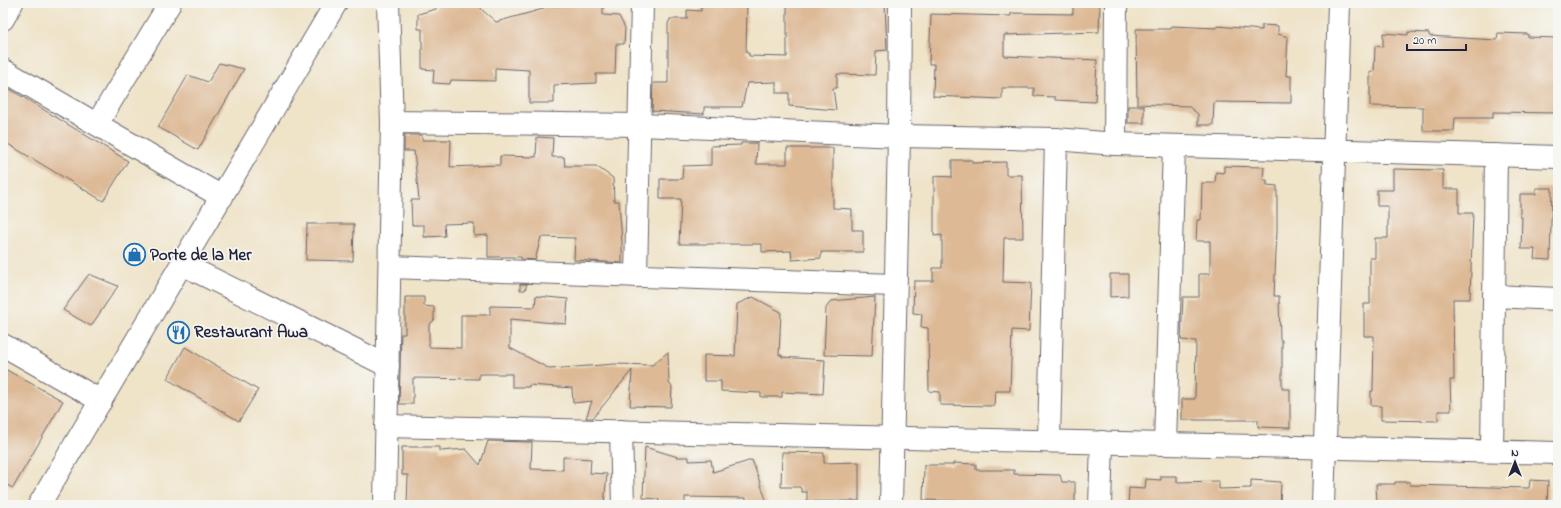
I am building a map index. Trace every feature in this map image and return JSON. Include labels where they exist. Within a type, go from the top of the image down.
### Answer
[{"type":"street","points":[[3,19],[12,3]]},
{"type":"street","points":[[97,124],[170,3]]},
{"type":"street","points":[[39,505],[336,3]]},
{"type":"street","points":[[385,505],[392,122],[388,3]]},
{"type":"street","points":[[636,276],[642,3]]},
{"type":"street","points":[[891,505],[900,3]]},
{"type":"street","points":[[1115,144],[1116,3]]},
{"type":"street","points":[[1323,505],[1339,3]]},
{"type":"street","points":[[3,70],[222,197]]},
{"type":"street","points":[[392,122],[640,125],[898,136],[1056,139],[1115,144],[1558,157]]},
{"type":"street","points":[[1049,441],[1056,139]]},
{"type":"street","points":[[1165,444],[1174,146]]},
{"type":"street","points":[[1492,451],[1496,155]]},
{"type":"street","points":[[182,264],[388,366]]},
{"type":"street","points":[[390,267],[894,285]]},
{"type":"street","points":[[1494,296],[1558,299]]},
{"type":"street","points":[[3,345],[101,401]]},
{"type":"street","points":[[386,426],[1558,453]]},
{"type":"street","points":[[621,431],[623,505]]},
{"type":"street","points":[[1100,505],[1102,442]]},
{"type":"building","points":[[437,3],[482,3],[481,9],[496,22],[543,9],[543,6],[603,5],[603,15],[619,16],[625,28],[624,44],[616,44],[615,74],[596,74],[596,83],[554,85],[554,103],[529,103],[529,70],[495,68],[495,81],[451,80],[450,84],[433,83],[434,70],[422,69],[422,29],[418,29],[418,14],[436,9]]},
{"type":"building","points":[[701,3],[747,3],[746,53],[749,53],[749,56],[787,57],[787,3],[885,3],[887,50],[876,51],[875,75],[837,74],[837,88],[833,88],[836,110],[789,106],[789,93],[776,93],[776,82],[747,83],[742,107],[704,107],[704,114],[652,111],[653,83],[668,83],[668,24],[670,19],[687,19],[687,10],[701,11]]},
{"type":"building","points":[[1073,3],[1100,3],[1099,32],[1004,35],[1004,56],[1097,60],[1095,102],[1055,100],[1055,97],[1034,96],[1034,88],[1002,88],[1002,99],[933,96],[934,64],[929,64],[931,14],[1011,16],[1011,13],[1073,14]]},
{"type":"building","points":[[1262,25],[1278,26],[1278,34],[1288,37],[1286,76],[1291,76],[1291,103],[1214,102],[1213,125],[1198,125],[1198,114],[1188,106],[1137,104],[1136,29],[1171,29],[1172,26],[1217,28],[1217,26],[1262,30]]},
{"type":"building","points":[[1408,32],[1429,33],[1429,36],[1497,40],[1498,33],[1528,34],[1528,37],[1558,38],[1558,113],[1493,112],[1493,118],[1455,118],[1454,131],[1423,131],[1423,107],[1370,106],[1370,72],[1374,72],[1375,46],[1383,47],[1383,33],[1408,35]]},
{"type":"building","points":[[219,63],[244,69],[198,150],[158,127],[188,75],[208,82]]},
{"type":"building","points":[[3,85],[128,161],[103,201],[3,141]]},
{"type":"building","points":[[1128,106],[1144,106],[1144,123],[1128,123]]},
{"type":"building","points":[[404,135],[422,135],[422,140],[451,140],[450,167],[500,165],[500,156],[536,157],[537,137],[553,138],[552,157],[564,157],[565,166],[596,166],[613,178],[614,201],[619,201],[622,263],[574,260],[575,238],[541,237],[535,260],[521,259],[521,257],[488,257],[488,235],[474,236],[474,223],[444,224],[445,236],[424,237],[424,225],[412,225],[411,200],[419,200],[414,151],[404,151]]},
{"type":"building","points":[[741,143],[757,143],[756,164],[787,164],[787,148],[833,148],[833,208],[852,209],[852,230],[863,230],[863,252],[821,252],[821,258],[792,260],[791,251],[762,252],[762,244],[679,244],[681,199],[660,199],[660,179],[682,179],[683,166],[711,165],[711,146],[741,145]]},
{"type":"building","points":[[952,160],[972,160],[972,163],[1006,162],[1006,175],[1022,175],[1023,238],[1004,238],[1003,282],[1031,283],[1029,331],[1012,330],[1010,391],[995,391],[994,406],[940,405],[940,392],[929,391],[928,328],[921,327],[922,314],[913,313],[914,281],[933,281],[933,268],[942,268],[942,235],[934,236],[934,176],[952,177]]},
{"type":"building","points":[[1224,166],[1264,167],[1263,180],[1267,180],[1267,185],[1277,186],[1277,231],[1274,296],[1279,296],[1280,340],[1282,340],[1282,389],[1290,389],[1290,428],[1258,427],[1258,420],[1182,420],[1182,399],[1195,399],[1196,341],[1181,340],[1183,297],[1199,297],[1199,274],[1210,274],[1210,241],[1196,241],[1197,220],[1201,220],[1202,183],[1215,183],[1216,172],[1224,173]]},
{"type":"building","points":[[1393,169],[1443,170],[1443,189],[1459,189],[1459,213],[1473,213],[1470,299],[1453,299],[1454,380],[1450,380],[1451,411],[1438,411],[1438,421],[1381,420],[1381,406],[1371,406],[1371,391],[1373,391],[1374,336],[1364,336],[1364,304],[1370,304],[1370,258],[1375,258],[1375,238],[1388,238],[1388,206],[1377,206],[1377,190],[1393,190]]},
{"type":"building","points":[[1536,188],[1552,188],[1550,260],[1534,259],[1535,249],[1521,249],[1522,217],[1520,217],[1520,194],[1536,194]]},
{"type":"building","points":[[307,224],[354,224],[353,261],[306,260]]},
{"type":"building","points":[[89,274],[118,286],[91,326],[63,310]]},
{"type":"building","points":[[1110,274],[1128,274],[1128,296],[1110,297]]},
{"type":"building","points":[[520,284],[527,284],[525,290],[520,290]]},
{"type":"building","points":[[536,296],[568,299],[566,324],[510,319],[510,348],[550,369],[614,364],[652,365],[668,352],[669,383],[672,387],[671,407],[630,406],[632,370],[593,418],[586,418],[592,401],[573,403],[572,388],[529,385],[529,387],[512,387],[512,374],[479,374],[479,379],[413,378],[413,404],[399,404],[401,334],[405,334],[405,297],[424,297],[424,306],[434,307],[434,320],[429,325],[429,347],[461,348],[461,315],[490,315],[490,306],[535,307]]},
{"type":"building","points":[[753,297],[781,312],[779,355],[782,355],[782,357],[825,360],[823,394],[782,392],[782,397],[761,397],[761,393],[721,391],[721,381],[704,381],[704,355],[735,356],[737,304]]},
{"type":"building","points":[[875,297],[872,356],[824,355],[826,308],[831,301]]},
{"type":"building","points":[[185,347],[258,390],[239,421],[167,379]]},
{"type":"building","points":[[3,368],[63,401],[13,488],[3,483]]},
{"type":"building","points":[[488,441],[532,442],[531,469],[563,470],[563,457],[591,459],[590,473],[607,474],[604,505],[407,505],[408,475],[402,475],[402,447],[440,447],[440,451],[466,449],[480,465]]},
{"type":"building","points":[[645,447],[678,457],[689,457],[689,461],[711,460],[713,472],[752,460],[768,505],[746,505],[746,498],[685,497],[685,505],[658,505],[659,499],[643,498]]},
{"type":"building","points":[[782,452],[824,453],[824,463],[859,462],[859,501],[807,502],[807,492],[802,492],[800,487],[781,487]]},
{"type":"building","points":[[953,463],[976,464],[976,470],[1014,470],[1014,474],[1060,475],[1062,482],[1075,482],[1075,505],[923,500],[924,465],[953,465]]},
{"type":"building","points":[[1161,476],[1177,476],[1177,482],[1219,481],[1219,489],[1251,488],[1251,480],[1281,482],[1280,505],[1128,505],[1129,488],[1145,489],[1146,479],[1161,480]]},
{"type":"building","points":[[1530,480],[1548,481],[1547,505],[1377,505],[1376,484],[1410,482],[1410,485],[1529,488]]},
{"type":"place","name":"Porte de la Mer","points":[[135,255]]},
{"type":"place","name":"Restaurant Awa","points":[[179,332]]}]
